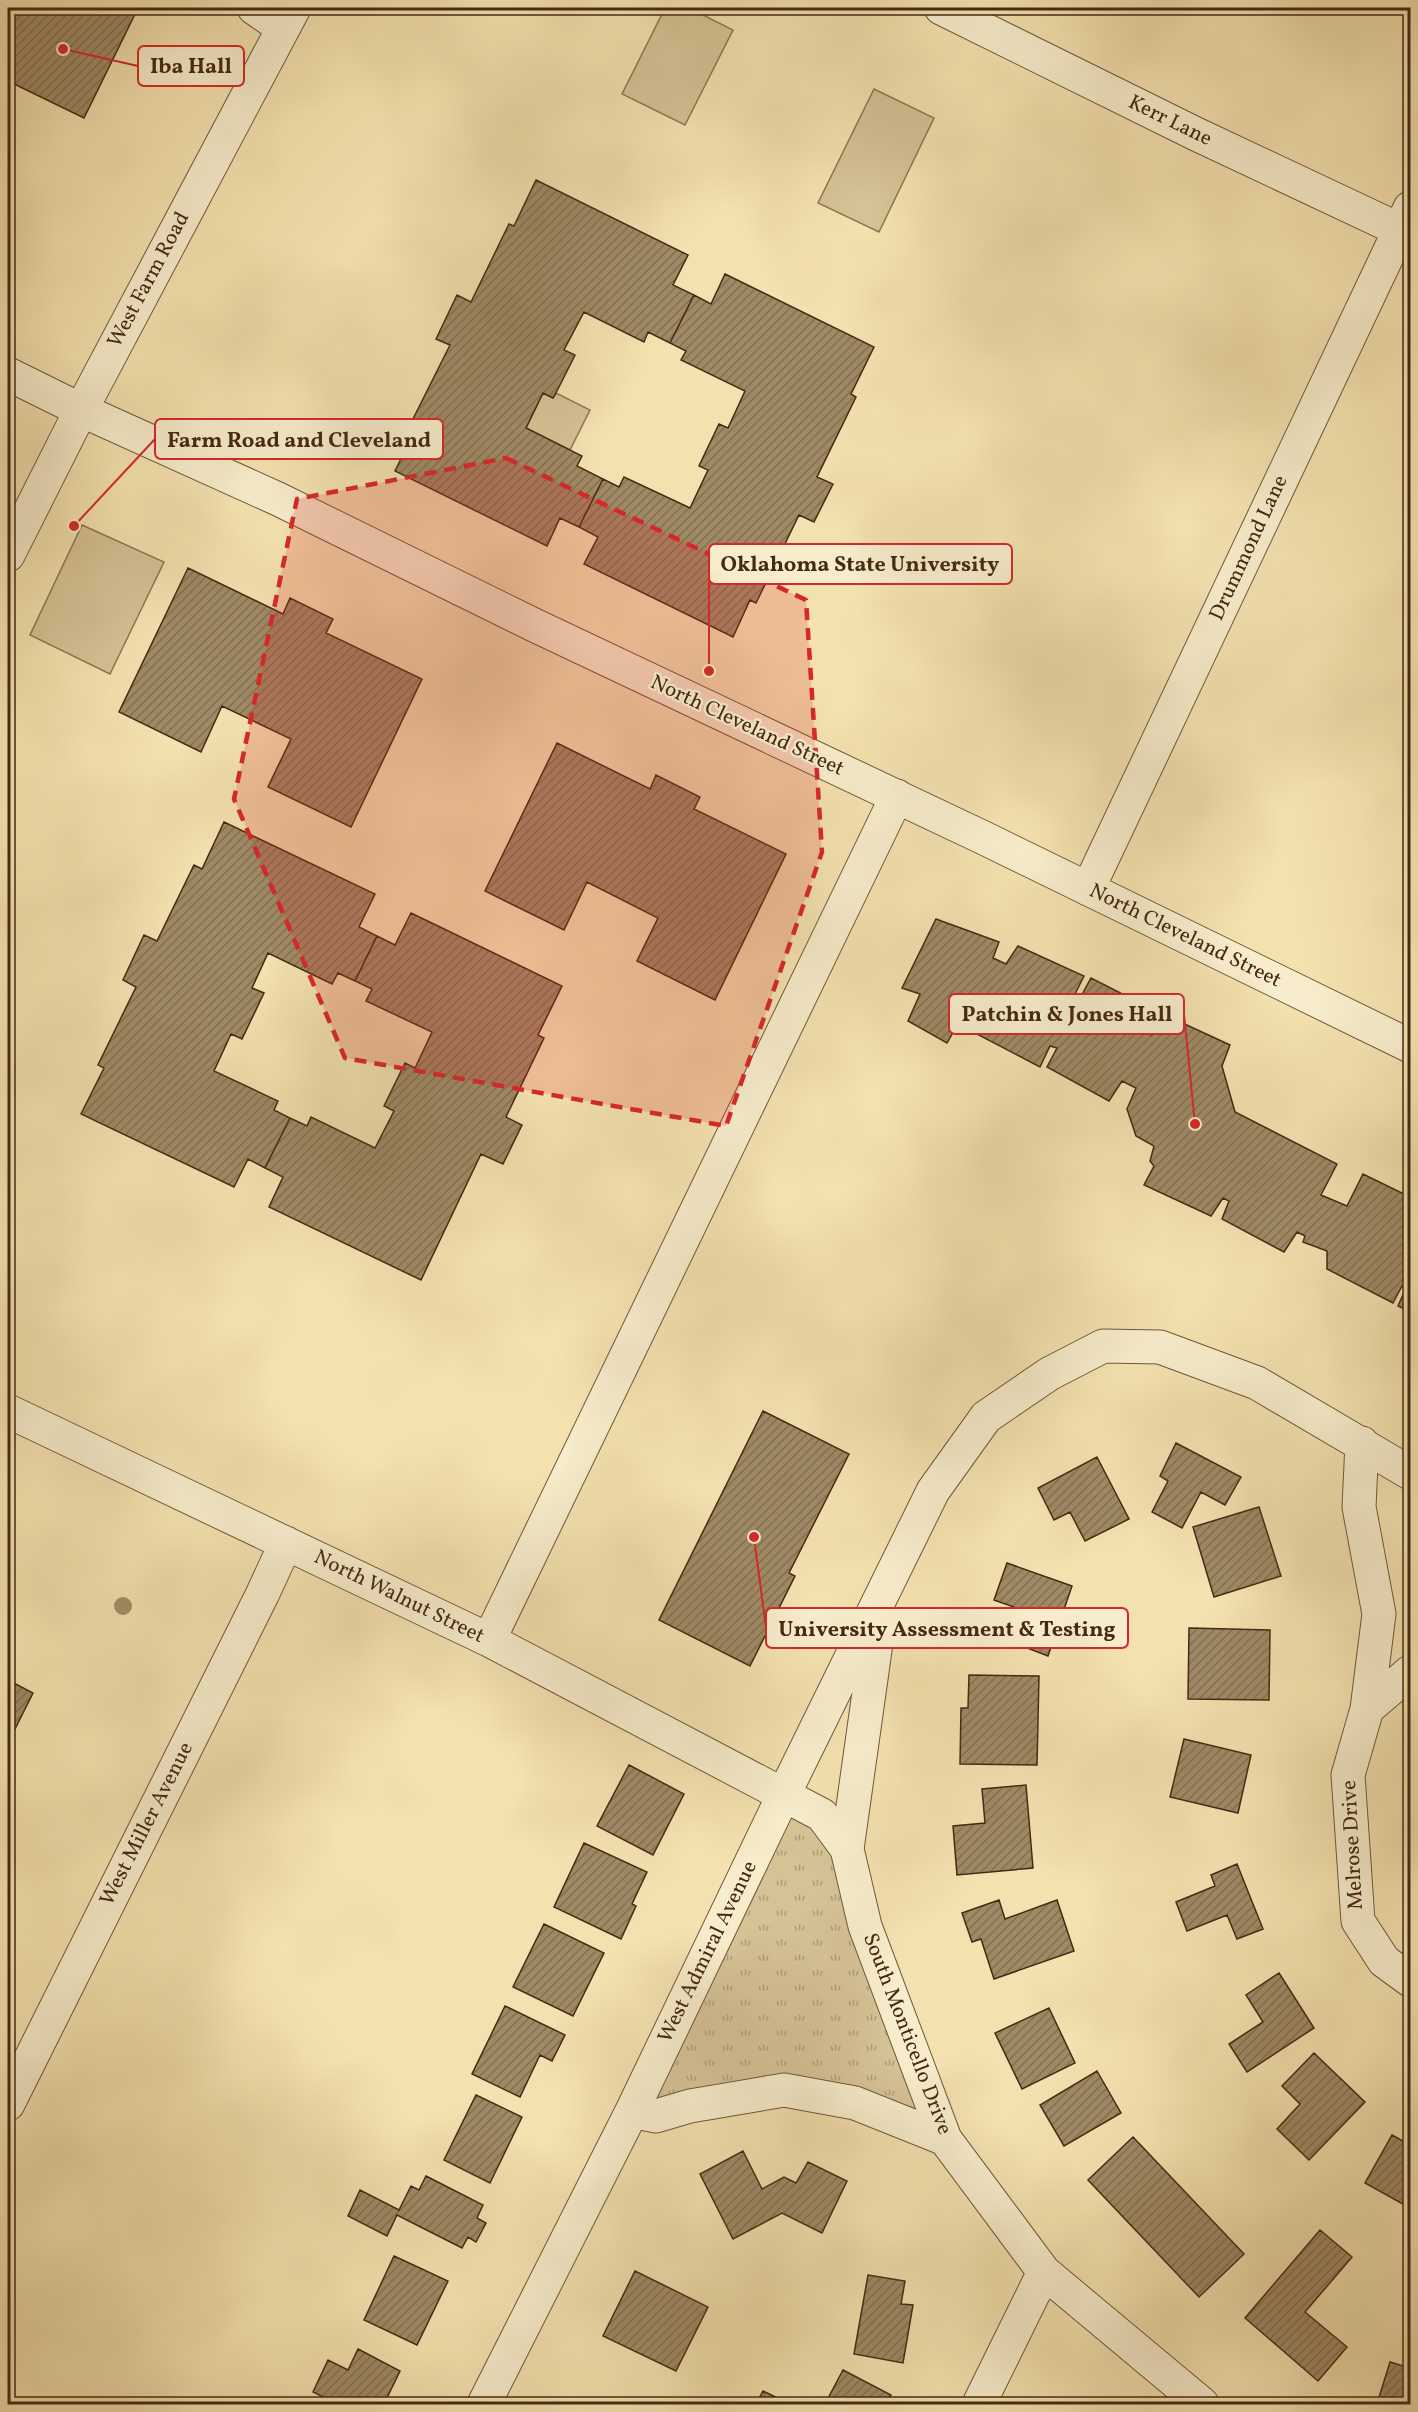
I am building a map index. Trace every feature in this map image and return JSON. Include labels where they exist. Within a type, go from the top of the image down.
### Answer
[{"type":"street","points":[[254,8],[288,18]]},
{"type":"street","name":"Kerr Lane","points":[[941,8],[1196,134],[1405,219]]},
{"type":"street","name":"West Farm Road","points":[[8,555],[81,410],[288,18]]},
{"type":"street","name":"Drummond Lane","points":[[1088,889],[1405,219]]},
{"type":"street","name":"North Cleveland Street","points":[[8,374],[81,410],[278,499],[534,625],[897,796],[1410,1046]]},
{"type":"street","points":[[489,1640],[897,796]]},
{"type":"street","name":"South Monticello Drive","points":[[847,1849],[822,1815],[784,1794],[933,1491],[986,1418],[1049,1374],[1103,1346],[1160,1347],[1257,1383],[1410,1473]]},
{"type":"street","name":"North Walnut Street","points":[[8,1411],[489,1640],[784,1794]]},
{"type":"street","name":"Melrose Drive","points":[[1362,1443],[1359,1507],[1379,1614],[1367,1709],[1348,1775],[1358,1921],[1384,1961],[1410,1980]]},
{"type":"street","name":"West Miller Avenue","points":[[8,2104],[286,1543]]},
{"type":"street","name":"South Monticello Drive","points":[[883,1593],[847,1849],[865,1926],[945,2139],[1044,2272],[1202,2404]]},
{"type":"street","points":[[1367,1709],[1410,1672]]},
{"type":"street","name":"West Admiral Avenue","points":[[484,2404],[632,2111],[784,1794]]},
{"type":"street","points":[[632,2111],[656,2116],[690,2106],[784,2090],[855,2103],[945,2139]]},
{"type":"street","points":[[979,2404],[1044,2272]]},
{"type":"highlighted area","points":[[506,458],[806,600],[822,852],[726,1126],[345,1058],[234,799],[297,499]]},
{"type":"green space","points":[[665,8],[689,8],[733,30],[685,125],[622,94]]},
{"type":"green space","points":[[874,89],[934,118],[879,232],[818,203]]},
{"type":"green space","points":[[543,393],[553,398],[556,393],[590,410],[570,450],[526,428]]},
{"type":"green space","points":[[82,525],[164,562],[110,674],[30,635]]},
{"type":"green space","points":[[784,1794],[822,1815],[945,2139],[855,2103],[632,2111]]},
{"type":"building","points":[[13,8],[138,8],[84,118],[8,81],[8,18]]},
{"type":"building","points":[[1197,8],[1211,8],[1208,13]]},
{"type":"building","points":[[536,180],[688,255],[673,285],[694,295],[670,343],[648,332],[644,342],[584,312],[564,350],[575,355],[556,393],[553,398],[543,393],[526,428],[582,456],[577,466],[603,479],[579,527],[560,518],[547,546],[395,471],[417,426],[411,423],[450,345],[436,339],[457,295],[471,302],[509,224],[514,226]]},
{"type":"building","points":[[725,274],[874,347],[851,394],[856,397],[817,477],[833,484],[814,522],[799,515],[756,603],[750,600],[733,637],[584,564],[598,537],[579,527],[603,479],[619,487],[624,477],[690,508],[708,470],[699,466],[719,424],[728,428],[745,391],[681,360],[686,351],[670,343],[694,295],[711,304]]},
{"type":"building","points":[[188,568],[283,614],[290,598],[333,619],[326,633],[422,679],[351,827],[268,787],[291,739],[222,706],[201,752],[119,712]]},
{"type":"building","points":[[557,743],[650,789],[656,775],[700,797],[694,809],[786,854],[715,1000],[637,961],[658,918],[587,882],[564,930],[485,891]]},
{"type":"building","points":[[224,822],[375,894],[359,927],[377,936],[355,981],[338,973],[332,984],[268,953],[252,988],[264,993],[242,1039],[231,1034],[214,1071],[278,1101],[274,1110],[290,1118],[265,1168],[248,1159],[234,1187],[81,1114],[104,1068],[98,1065],[136,987],[123,980],[144,935],[157,941],[194,865],[202,869]]},
{"type":"building","points":[[411,913],[562,986],[538,1035],[544,1038],[506,1117],[522,1125],[503,1164],[481,1154],[421,1280],[269,1207],[283,1177],[265,1168],[290,1118],[307,1126],[311,1117],[375,1148],[394,1111],[384,1106],[405,1063],[415,1068],[432,1032],[366,1001],[372,989],[355,981],[377,936],[395,945]]},
{"type":"building","points":[[936,919],[999,942],[993,958],[1006,964],[1018,946],[1084,976],[1074,996],[1079,1000],[1091,978],[1156,1011],[1146,1033],[1152,1035],[1163,1014],[1230,1045],[1222,1066],[1235,1112],[1337,1164],[1321,1195],[1347,1206],[1363,1174],[1410,1197],[1410,1312],[1398,1306],[1406,1288],[1402,1286],[1393,1303],[1327,1269],[1327,1251],[1303,1242],[1305,1236],[1297,1232],[1284,1252],[1222,1219],[1229,1201],[1223,1198],[1211,1216],[1144,1185],[1154,1166],[1150,1161],[1154,1146],[1136,1136],[1127,1109],[1136,1088],[1122,1081],[1109,1101],[1047,1067],[1057,1048],[1050,1046],[1040,1067],[973,1032],[983,1013],[968,1006],[947,1043],[908,1021],[920,994],[902,988]]},
{"type":"building","points":[[763,1411],[849,1454],[789,1573],[795,1576],[750,1666],[659,1620]]},
{"type":"building","points":[[1176,1443],[1241,1477],[1225,1505],[1201,1492],[1182,1528],[1152,1512],[1168,1481],[1160,1476]]},
{"type":"building","points":[[1097,1457],[1129,1519],[1085,1541],[1070,1512],[1054,1520],[1038,1488]]},
{"type":"building","points":[[1259,1507],[1281,1576],[1214,1597],[1193,1527]]},
{"type":"building","points":[[1007,1563],[1072,1586],[1048,1656],[1014,1643],[1025,1611],[994,1600]]},
{"type":"building","points":[[1189,1628],[1270,1630],[1269,1700],[1188,1699]]},
{"type":"building","points":[[969,1675],[1039,1676],[1037,1765],[960,1764],[961,1708],[968,1708]]},
{"type":"building","points":[[8,1680],[33,1693],[8,1743]]},
{"type":"building","points":[[1184,1739],[1251,1755],[1238,1813],[1170,1797]]},
{"type":"building","points":[[629,1765],[684,1794],[653,1855],[597,1826]]},
{"type":"building","points":[[1026,1785],[1033,1868],[957,1875],[953,1826],[985,1823],[982,1789]]},
{"type":"building","points":[[584,1843],[647,1872],[632,1904],[636,1906],[621,1939],[554,1907]]},
{"type":"building","points":[[1237,1864],[1263,1929],[1237,1939],[1227,1915],[1187,1931],[1176,1902],[1215,1886],[1211,1875]]},
{"type":"building","points":[[999,1900],[1005,1919],[1057,1900],[1074,1951],[994,1979],[981,1939],[972,1942],[962,1913]]},
{"type":"building","points":[[544,1924],[604,1953],[573,2016],[513,1987]]},
{"type":"building","points":[[1279,1973],[1314,2028],[1247,2072],[1229,2044],[1263,2022],[1246,1995]]},
{"type":"building","points":[[505,2006],[565,2035],[552,2061],[540,2055],[520,2097],[472,2074]]},
{"type":"building","points":[[1049,2008],[1075,2063],[1022,2089],[995,2033]]},
{"type":"building","points":[[1314,2053],[1365,2102],[1309,2160],[1277,2129],[1300,2104],[1282,2086]]},
{"type":"building","points":[[1097,2071],[1121,2113],[1064,2146],[1040,2105]]},
{"type":"building","points":[[476,2095],[522,2117],[490,2183],[444,2160]]},
{"type":"building","points":[[1392,2135],[1410,2145],[1410,2208],[1365,2183]]},
{"type":"building","points":[[1133,2137],[1244,2254],[1199,2297],[1088,2180]]},
{"type":"building","points":[[743,2151],[762,2189],[784,2177],[796,2183],[808,2162],[847,2181],[822,2233],[782,2213],[733,2239],[700,2174]]},
{"type":"building","points":[[426,2176],[483,2205],[477,2218],[486,2223],[476,2242],[468,2237],[462,2248],[397,2215],[387,2236],[348,2216],[360,2190],[399,2210],[411,2186],[419,2190]]},
{"type":"building","points":[[1320,2230],[1352,2257],[1305,2312],[1347,2347],[1318,2381],[1245,2318]]},
{"type":"building","points":[[394,2256],[448,2281],[417,2345],[364,2320]]},
{"type":"building","points":[[635,2271],[708,2307],[676,2371],[603,2336]]},
{"type":"building","points":[[868,2275],[905,2281],[901,2304],[913,2305],[903,2363],[854,2354]]},
{"type":"building","points":[[358,2349],[400,2371],[384,2404],[337,2404],[313,2392],[328,2360],[348,2370]]},
{"type":"building","points":[[1390,2362],[1410,2368],[1410,2404],[1377,2404]]},
{"type":"building","points":[[843,2370],[891,2395],[886,2404],[825,2404]]},
{"type":"building","points":[[763,2391],[790,2404],[756,2404]]},
{"type":"building","points":[[800,2399],[811,2404],[796,2404]]},
{"type":"building","points":[[1356,2399],[1375,2404],[1354,2404]]},
{"type":"place","name":"Iba Hall","points":[[63,49]]},
{"type":"place","name":"Farm Road and Cleveland","points":[[74,526]]},
{"type":"place","name":"Oklahoma State University","points":[[709,671]]},
{"type":"place","name":"Patchin & Jones Hall","points":[[1195,1124]]},
{"type":"place","name":"University Assessment & Testing","points":[[754,1537]]}]
